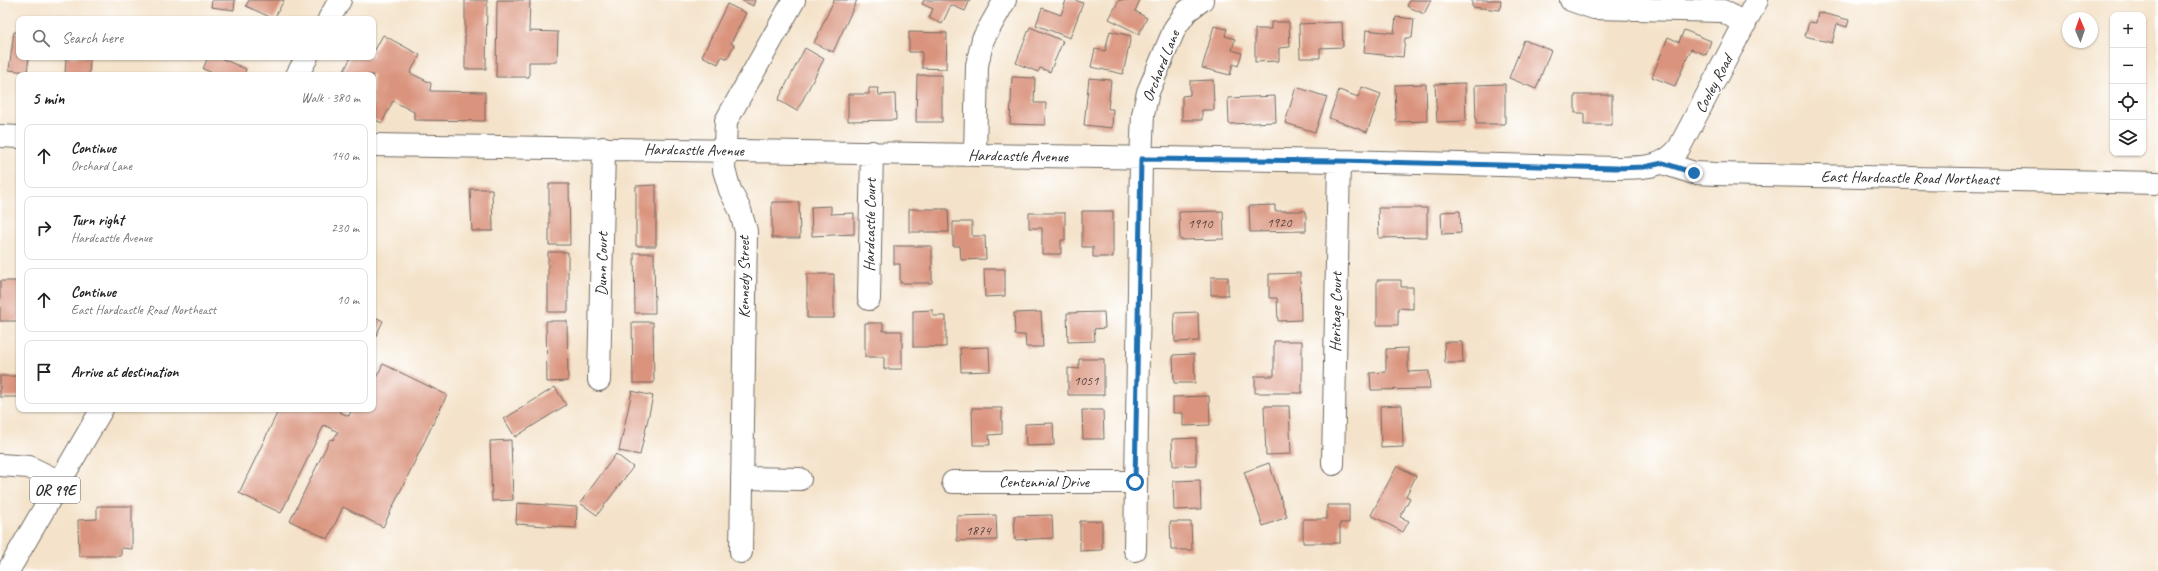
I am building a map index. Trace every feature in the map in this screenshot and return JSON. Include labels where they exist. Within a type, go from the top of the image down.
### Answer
[{"type":"street","points":[[331,16],[340,0]]},
{"type":"street","name":"Kennedy Street","points":[[741,552],[746,231],[740,210],[730,190],[724,170],[724,151],[728,115],[794,0]]},
{"type":"street","points":[[975,155],[977,65],[983,39],[1005,0]]},
{"type":"street","name":"Orchard Lane","points":[[1135,550],[1135,482],[1143,115],[1148,92],[1175,28],[1187,11],[1202,0]]},
{"type":"street","points":[[1571,0],[1594,8],[1723,11],[1745,24]]},
{"type":"street","name":"Cooley Road","points":[[1663,163],[1674,154],[1686,138],[1757,0]]},
{"type":"street","points":[[299,72],[305,60]]},
{"type":"street","points":[[0,136],[16,137]]},
{"type":"street","name":"Hardcastle Avenue","points":[[376,145],[872,152],[1141,159],[1339,161],[1616,168],[1644,167],[1663,163]]},
{"type":"street","name":"Dunn Court","points":[[599,380],[604,148]]},
{"type":"street","name":"Hardcastle Court","points":[[869,299],[872,152]]},
{"type":"street","name":"Heritage Court","points":[[1333,464],[1339,161]]},
{"type":"street","name":"East Hardcastle Road Northeast","points":[[1663,163],[1694,173],[1716,174],[2158,183]]},
{"type":"street","name":"OR 99E","points":[[8,571],[100,412]]},
{"type":"street","points":[[0,464],[29,468],[60,482]]},
{"type":"street","points":[[742,478],[800,479]]},
{"type":"street","name":"Centennial Drive","points":[[953,482],[1135,482]]},
{"type":"building","points":[[212,0],[235,0],[234,10],[211,7]]},
{"type":"building","points":[[249,0],[284,0],[276,16],[268,16],[246,6]]},
{"type":"building","points":[[465,0],[487,0],[486,69],[465,69]]},
{"type":"building","points":[[497,0],[530,0],[529,31],[558,32],[557,62],[529,62],[529,77],[496,77]]},
{"type":"building","points":[[741,0],[755,0],[753,6]]},
{"type":"building","points":[[834,0],[857,0],[833,52],[814,43]]},
{"type":"building","points":[[924,0],[970,0],[965,11],[951,5],[942,24],[929,18],[933,9],[922,4]]},
{"type":"building","points":[[1066,0],[1075,0],[1083,3],[1070,38],[1036,25],[1042,8],[1061,15]]},
{"type":"building","points":[[1119,0],[1140,0],[1135,11],[1147,18],[1139,34],[1109,19]]},
{"type":"building","points":[[1410,0],[1431,0],[1424,14],[1407,6]]},
{"type":"building","points":[[1472,0],[1501,0],[1500,10],[1472,7]]},
{"type":"building","points":[[727,4],[746,13],[731,43],[734,45],[727,59],[722,56],[718,64],[702,56]]},
{"type":"building","points":[[1818,12],[1849,20],[1847,27],[1837,24],[1832,43],[1805,36],[1809,22],[1816,23]]},
{"type":"building","points":[[1396,17],[1414,19],[1412,38],[1405,38],[1403,57],[1364,53],[1366,30],[1394,33]]},
{"type":"building","points":[[1271,22],[1289,22],[1290,47],[1279,48],[1279,61],[1255,62],[1255,29],[1271,29]]},
{"type":"building","points":[[1342,22],[1343,47],[1320,48],[1320,58],[1300,58],[1299,24]]},
{"type":"building","points":[[1214,26],[1227,29],[1225,36],[1235,39],[1232,50],[1242,53],[1238,66],[1233,64],[1230,75],[1202,68]]},
{"type":"building","points":[[1030,27],[1063,41],[1050,72],[1040,68],[1038,72],[1016,63]]},
{"type":"building","points":[[1684,30],[1711,41],[1706,55],[1691,49],[1675,86],[1652,77],[1668,37],[1679,42]]},
{"type":"building","points":[[1110,31],[1131,36],[1123,74],[1091,67],[1095,49],[1105,51]]},
{"type":"building","points":[[14,32],[16,32],[16,60],[29,60],[27,72],[9,70]]},
{"type":"building","points":[[909,32],[947,33],[946,69],[922,68],[922,52],[909,52]]},
{"type":"building","points":[[383,35],[420,55],[410,73],[431,83],[430,91],[485,92],[485,121],[414,120],[414,112],[393,101],[382,123],[376,120],[376,72],[344,72],[350,60],[376,60],[376,48]]},
{"type":"building","points":[[1524,40],[1551,50],[1536,89],[1509,78]]},
{"type":"building","points":[[805,48],[824,59],[797,111],[778,100]]},
{"type":"building","points":[[66,60],[90,60],[89,72],[65,72]]},
{"type":"building","points":[[207,60],[225,60],[246,69],[245,72],[210,72],[203,69]]},
{"type":"building","points":[[917,75],[942,75],[942,122],[916,122]]},
{"type":"building","points":[[1012,77],[1035,78],[1034,103],[1046,103],[1045,125],[1010,124]]},
{"type":"building","points":[[1089,78],[1111,80],[1108,109],[1113,109],[1112,128],[1084,125]]},
{"type":"building","points":[[1213,80],[1214,110],[1202,110],[1202,120],[1182,120],[1182,96],[1190,95],[1190,81]]},
{"type":"building","points":[[1465,83],[1466,121],[1437,122],[1435,84]]},
{"type":"building","points":[[1426,84],[1427,121],[1396,122],[1395,85]]},
{"type":"building","points":[[1505,84],[1505,124],[1476,124],[1475,85]]},
{"type":"building","points":[[1296,87],[1327,97],[1315,132],[1285,123]]},
{"type":"building","points":[[1362,87],[1381,94],[1367,132],[1329,118],[1339,90],[1358,97]]},
{"type":"building","points":[[869,88],[878,88],[879,95],[895,94],[896,120],[848,121],[848,94],[869,94]]},
{"type":"building","points":[[1575,95],[1612,95],[1612,125],[1584,125],[1584,113],[1575,113]]},
{"type":"building","points":[[1275,96],[1276,122],[1229,124],[1228,98]]},
{"type":"building","points":[[549,184],[569,184],[570,245],[549,245]]},
{"type":"building","points":[[656,185],[656,246],[636,246],[636,186]]},
{"type":"building","points":[[470,189],[492,189],[493,231],[472,231]]},
{"type":"building","points":[[772,202],[799,202],[800,238],[772,238]]},
{"type":"building","points":[[1275,205],[1275,211],[1306,211],[1306,231],[1250,232],[1249,206]]},
{"type":"building","points":[[831,206],[831,214],[854,213],[854,234],[812,236],[811,207]]},
{"type":"building","points":[[1378,208],[1427,208],[1427,237],[1379,238]]},
{"type":"building","points":[[909,209],[948,209],[949,232],[909,232]]},
{"type":"building","points":[[1082,211],[1113,211],[1113,257],[1093,257],[1093,247],[1082,247]]},
{"type":"building","points":[[1223,211],[1224,239],[1180,240],[1179,212]]},
{"type":"building","points":[[1460,211],[1461,233],[1442,234],[1441,212]]},
{"type":"building","points":[[1029,213],[1065,213],[1065,240],[1061,240],[1061,254],[1042,254],[1042,228],[1029,228]]},
{"type":"building","points":[[953,222],[972,222],[972,236],[985,236],[986,259],[961,260],[960,246],[953,246]]},
{"type":"building","points":[[894,246],[932,246],[932,283],[900,283],[900,264],[894,264]]},
{"type":"building","points":[[548,252],[568,252],[568,312],[548,312]]},
{"type":"building","points":[[634,253],[654,253],[655,313],[635,313]]},
{"type":"building","points":[[984,269],[1005,269],[1005,296],[985,297]]},
{"type":"building","points":[[1300,273],[1301,320],[1278,321],[1277,298],[1269,298],[1269,274]]},
{"type":"building","points":[[807,274],[834,274],[834,318],[807,318]]},
{"type":"building","points":[[1211,277],[1228,277],[1228,295],[1211,295]]},
{"type":"building","points":[[1377,280],[1401,280],[1401,287],[1413,287],[1413,309],[1398,308],[1398,325],[1377,325]]},
{"type":"building","points":[[0,281],[16,281],[16,321],[0,321]]},
{"type":"building","points":[[933,310],[933,316],[946,316],[946,347],[913,347],[913,311]]},
{"type":"building","points":[[1041,312],[1043,347],[1026,347],[1025,335],[1015,335],[1014,313]]},
{"type":"building","points":[[1104,312],[1105,328],[1094,329],[1095,341],[1068,342],[1067,313]]},
{"type":"building","points":[[1198,312],[1199,341],[1175,342],[1174,313]]},
{"type":"building","points":[[376,318],[383,321],[376,336]]},
{"type":"building","points":[[546,321],[567,321],[568,381],[547,382]]},
{"type":"building","points":[[632,322],[653,322],[654,383],[633,383]]},
{"type":"building","points":[[865,323],[883,323],[883,331],[902,331],[902,369],[884,369],[884,357],[865,357]]},
{"type":"building","points":[[1274,341],[1302,341],[1302,393],[1255,393],[1255,376],[1274,376]]},
{"type":"building","points":[[1444,342],[1462,342],[1463,363],[1445,363]]},
{"type":"building","points":[[989,347],[990,371],[961,372],[960,348]]},
{"type":"building","points":[[1408,348],[1408,372],[1429,371],[1430,389],[1371,390],[1370,373],[1386,372],[1386,349]]},
{"type":"building","points":[[1194,354],[1195,383],[1174,383],[1173,355]]},
{"type":"building","points":[[1079,359],[1104,359],[1104,395],[1068,395],[1068,368],[1079,369]]},
{"type":"building","points":[[383,364],[447,395],[383,527],[343,507],[328,539],[290,521],[330,439],[333,440],[338,432],[324,425],[281,513],[239,493],[278,412],[339,412],[349,416],[351,412],[376,412],[376,378]]},
{"type":"building","points":[[0,376],[16,376],[16,397],[0,397]]},
{"type":"building","points":[[555,387],[566,405],[515,437],[504,419]]},
{"type":"building","points":[[632,391],[653,396],[640,455],[619,451]]},
{"type":"building","points":[[1209,396],[1210,425],[1183,426],[1183,413],[1173,413],[1173,397]]},
{"type":"building","points":[[1402,405],[1403,447],[1381,448],[1380,406]]},
{"type":"building","points":[[1264,406],[1289,406],[1291,454],[1266,455]]},
{"type":"building","points":[[972,408],[1002,408],[1002,434],[989,435],[990,445],[973,445]]},
{"type":"building","points":[[1082,410],[1103,410],[1104,439],[1083,439]]},
{"type":"building","points":[[1053,423],[1054,445],[1026,446],[1025,424]]},
{"type":"building","points":[[1196,438],[1196,465],[1173,466],[1172,439]]},
{"type":"building","points":[[511,440],[513,500],[492,501],[490,441]]},
{"type":"building","points":[[616,454],[633,467],[597,515],[580,503]]},
{"type":"building","points":[[1269,463],[1287,517],[1263,526],[1244,472]]},
{"type":"building","points":[[1397,466],[1416,476],[1406,496],[1410,498],[1400,517],[1409,521],[1403,532],[1371,515]]},
{"type":"building","points":[[1200,480],[1201,509],[1174,510],[1173,481]]},
{"type":"building","points":[[517,503],[577,507],[576,528],[516,524]]},
{"type":"building","points":[[1327,505],[1349,505],[1349,523],[1340,523],[1340,543],[1303,543],[1303,519],[1327,519]]},
{"type":"building","points":[[97,506],[132,506],[132,549],[121,548],[121,556],[79,556],[78,520],[97,519]]},
{"type":"building","points":[[996,515],[997,540],[957,541],[957,516]]},
{"type":"building","points":[[1052,515],[1053,538],[1015,540],[1014,516]]},
{"type":"building","points":[[1080,521],[1102,521],[1102,550],[1080,551]]},
{"type":"building","points":[[1170,522],[1191,522],[1192,550],[1171,550]]},
{"type":"route","points":[[1135,482],[1141,159],[1460,163],[1616,168],[1644,167],[1663,163],[1694,173]]}]
